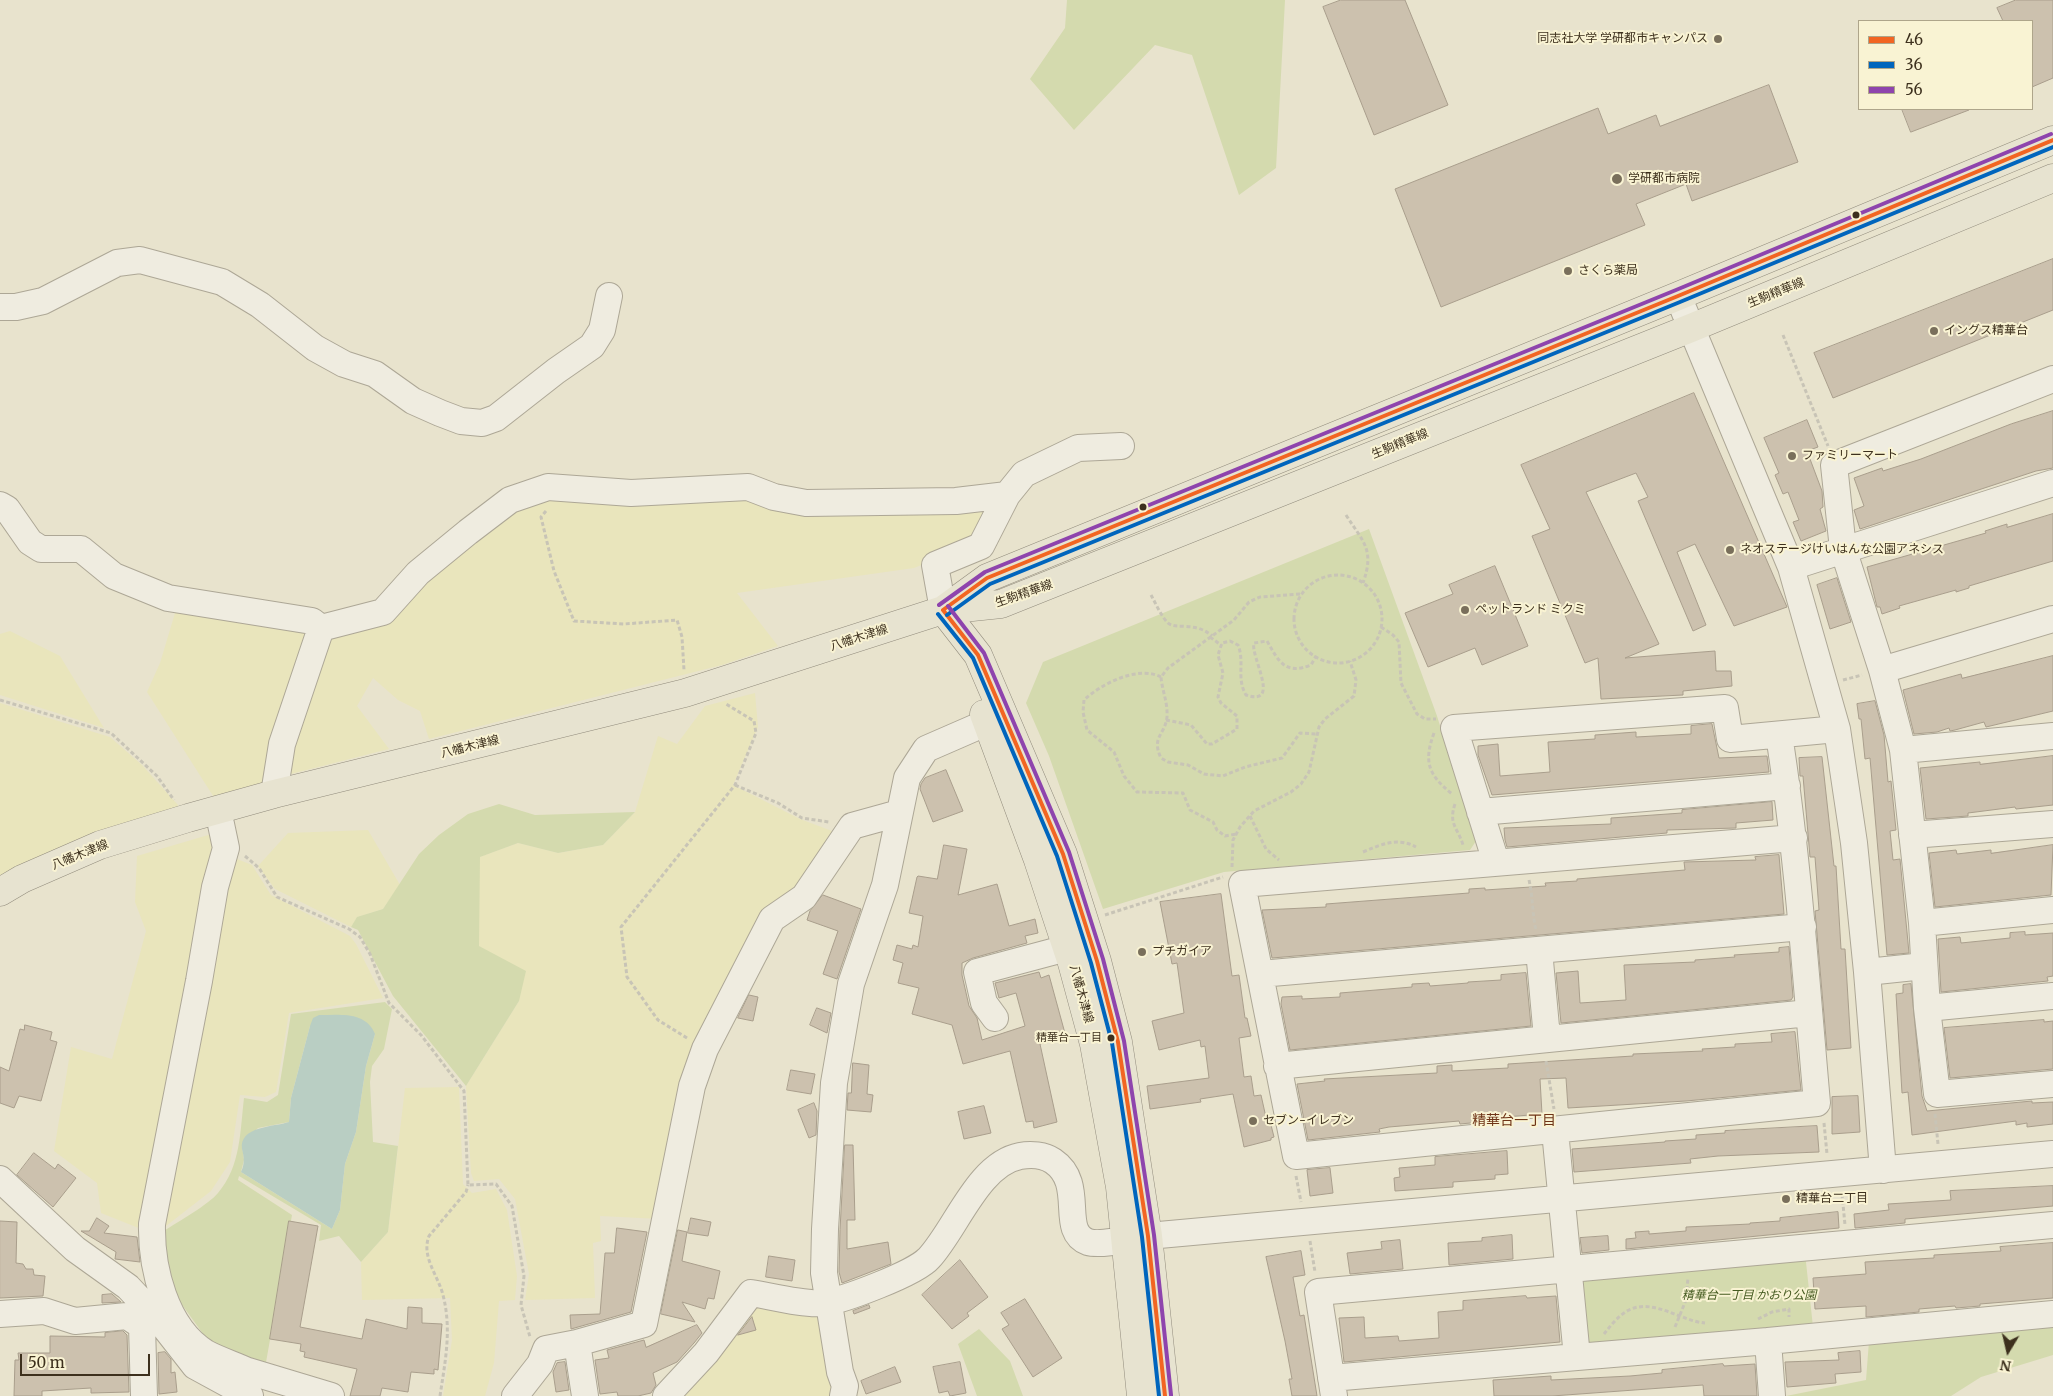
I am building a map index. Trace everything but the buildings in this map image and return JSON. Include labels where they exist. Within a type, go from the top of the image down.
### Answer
[{"type":"main road","points":[[943,610],[987,578],[1678,296],[2053,140]]},
{"type":"main road","name":"生駒精華線","points":[[943,610],[1001,604],[1691,328],[2053,178]]},
{"type":"main road","name":"八幡木津線","points":[[0,892],[22,878],[100,845],[188,818],[274,794],[693,690],[943,610]]},
{"type":"main road","name":"八幡木津線","points":[[943,610],[988,722],[1067,948],[1094,1044],[1120,1187],[1138,1237],[1129,1283],[1141,1396]]},
{"type":"main road","name":"八幡木津線","points":[[943,610],[978,654],[1063,854],[1097,961],[1118,1042],[1138,1237],[1165,1396]]},
{"type":"street","points":[[0,307],[16,307],[43,302],[117,263],[140,260],[222,282],[260,305],[315,348],[344,364],[375,374],[412,401],[461,421],[482,423],[496,418],[556,370],[592,346],[602,330],[609,296]]},
{"type":"street","points":[[1678,296],[1790,567],[1836,729],[1854,843],[1867,972],[1883,1170]]},
{"type":"street","points":[[2053,379],[1834,466],[1843,549],[1882,670],[1903,750],[1922,922],[1927,1008],[1937,1094],[2053,1084]]},
{"type":"street","points":[[943,610],[934,565],[981,546],[1006,495],[1024,474],[1078,448],[1121,446]]},
{"type":"street","points":[[1790,567],[2053,483]]},
{"type":"street","points":[[321,628],[383,612],[418,573],[510,500],[548,487],[631,493],[748,487],[774,497],[806,503],[956,501],[1006,495]]},
{"type":"street","points":[[0,505],[7,509],[30,542],[41,550],[81,549],[114,576],[149,592],[168,598],[312,621],[321,628]]},
{"type":"street","points":[[1882,670],[2053,618]]},
{"type":"street","points":[[274,794],[282,744],[321,628]]},
{"type":"street","points":[[1496,862],[1454,728],[1725,708],[1730,739],[1836,729]]},
{"type":"street","points":[[844,1396],[845,1386],[840,1372],[824,1273],[824,1238],[834,1083],[851,984],[886,885],[907,778],[926,749],[988,722]]},
{"type":"street","points":[[1779,735],[1794,838],[1803,926],[1816,1103],[1296,1156],[1242,884],[1794,838]]},
{"type":"street","points":[[1903,750],[2053,736]]},
{"type":"street","points":[[1480,812],[1787,786]]},
{"type":"street","points":[[218,810],[226,848],[214,887],[199,981],[152,1224],[152,1247],[160,1288],[185,1332],[205,1352],[246,1385]]},
{"type":"street","points":[[515,1396],[544,1356],[546,1348],[577,1343],[644,1324],[692,1086],[705,1049],[772,919],[804,897],[852,826],[899,814]]},
{"type":"street","points":[[1912,835],[2053,824]]},
{"type":"street","points":[[1922,922],[2053,910]]},
{"type":"street","points":[[1260,974],[1803,926]]},
{"type":"street","points":[[994,1018],[984,1003],[977,972],[1067,948]]},
{"type":"street","points":[[1539,950],[1546,1038]]},
{"type":"street","points":[[1867,972],[1924,966]]},
{"type":"street","points":[[1927,1008],[2053,996]]},
{"type":"street","points":[[1277,1066],[1809,1013]]},
{"type":"street","points":[[1555,1131],[1577,1357]]},
{"type":"street","points":[[666,1396],[706,1353],[751,1293],[821,1303],[907,1275],[924,1264],[946,1236],[981,1182],[1002,1163],[1020,1156],[1030,1155],[1049,1159],[1062,1169],[1071,1185],[1072,1224],[1079,1236],[1093,1243],[1138,1237],[2053,1154]]},
{"type":"street","points":[[0,1178],[75,1249],[128,1287],[151,1323],[195,1366],[246,1385],[330,1396]]},
{"type":"street","points":[[2053,1226],[1846,1243],[1318,1292],[1332,1387],[1577,1357],[2053,1314]]},
{"type":"street","points":[[0,1314],[44,1312],[75,1321],[128,1316],[151,1323]]},
{"type":"street","points":[[144,1396],[151,1323]]},
{"type":"street","points":[[1772,1396],[1780,1340]]},
{"type":"street","points":[[577,1343],[585,1396]]},
{"type":"path","points":[[1783,335],[1834,466]]},
{"type":"path","points":[[570,488],[541,517],[554,571],[574,621],[624,624],[677,620],[693,690],[754,721],[756,733],[735,786],[621,927],[627,977],[658,1020],[705,1049]]},
{"type":"path","points":[[1346,515],[1368,549],[1370,558],[1363,583]]},
{"type":"path","points":[[1324,576],[1340,576],[1363,583],[1372,590],[1380,607],[1381,627],[1367,652],[1350,661],[1340,662],[1319,659],[1304,646],[1296,631],[1295,611],[1300,594],[1311,583],[1324,576]]},
{"type":"path","points":[[1300,594],[1260,597],[1249,602],[1234,620],[1168,668],[1162,677],[1167,706],[1166,720],[1156,740],[1161,758],[1168,762],[1188,765],[1211,776],[1223,776],[1245,767],[1276,761],[1289,750],[1300,733],[1316,734]]},
{"type":"path","points":[[1151,595],[1168,623],[1172,626],[1201,628],[1221,645]]},
{"type":"path","points":[[1381,627],[1399,642],[1401,683],[1417,714],[1425,719],[1441,719],[1429,748],[1428,758],[1432,777],[1457,798],[1452,812],[1453,828],[1461,840],[1469,864]]},
{"type":"path","points":[[1166,720],[1191,725],[1207,744],[1212,744],[1237,730],[1237,716],[1221,703],[1218,698],[1223,673],[1218,655],[1221,645],[1230,641],[1238,645],[1242,654],[1241,686],[1246,695],[1253,697],[1261,694],[1264,689],[1264,681],[1253,654],[1254,643],[1267,641],[1284,666],[1292,670],[1311,665],[1316,656]]},
{"type":"path","points":[[1232,875],[1233,840],[1236,834],[1254,810],[1291,792],[1301,784],[1312,763],[1316,734],[1325,719],[1354,696],[1356,680],[1350,661]]},
{"type":"path","points":[[1162,677],[1139,674],[1111,683],[1092,692],[1084,700],[1082,712],[1087,730],[1114,752],[1124,776],[1137,792],[1184,794],[1194,814],[1213,822],[1217,830],[1225,836],[1236,834]]},
{"type":"path","points":[[0,700],[111,733],[157,776],[188,818]]},
{"type":"path","points":[[735,786],[778,803],[802,818],[852,826]]},
{"type":"path","points":[[1250,816],[1266,849],[1285,865]]},
{"type":"path","points":[[226,848],[249,858],[259,868],[277,896],[349,929],[360,937],[370,954],[389,1003],[421,1035],[464,1091],[468,1185],[466,1192],[429,1236],[426,1244],[426,1254],[443,1295],[449,1337],[440,1396]]},
{"type":"path","points":[[1529,860],[1528,876],[1533,894],[1531,912],[1539,950]]},
{"type":"path","points":[[1099,916],[1226,876]]},
{"type":"path","points":[[1546,1038],[1546,1063],[1550,1076],[1550,1093],[1554,1111],[1555,1131]]},
{"type":"path","points":[[1937,1094],[1934,1104],[1938,1144]]},
{"type":"path","points":[[1816,1103],[1822,1106],[1828,1157]]},
{"type":"path","points":[[1296,1156],[1294,1165],[1301,1204]]},
{"type":"path","points":[[468,1185],[496,1184],[512,1206],[524,1276],[521,1305],[527,1332],[534,1346],[544,1356]]},
{"type":"path","points":[[1842,1190],[1846,1243]]},
{"type":"path","points":[[1310,1240],[1318,1292]]},
{"type":"path","points":[[1666,1260],[1688,1273],[1686,1300],[1678,1316],[1670,1349]]},
{"type":"path","points":[[1601,1336],[1630,1309],[1653,1307],[1678,1316],[1709,1323]]},
{"type":"path","points":[[1751,1321],[1789,1309],[1780,1340]]},
{"type":"shaded area","points":[[548,493],[741,493],[993,505],[978,542],[914,568],[737,593],[778,646],[722,665],[429,739],[420,711],[398,700],[373,678],[357,706],[389,749],[283,776],[330,636],[429,574],[518,506]]},
{"type":"shaded area","points":[[178,603],[319,632],[270,782],[215,799],[147,692],[160,663]]},
{"type":"shaded area","points":[[10,631],[60,656],[104,728],[0,695],[0,634]]},
{"type":"shaded area","points":[[755,693],[758,727],[733,785],[800,819],[840,834],[705,1043],[660,1219],[600,1216],[601,1241],[593,1243],[595,1298],[525,1300],[529,1274],[515,1199],[499,1179],[474,1181],[471,1173],[466,1086],[519,1001],[479,946],[479,857],[518,843],[558,853],[603,845],[635,812],[658,736],[677,744],[705,706]]},
{"type":"shaded area","points":[[0,703],[110,737],[142,765],[178,805],[177,812],[0,881]]},
{"type":"shaded area","points":[[368,830],[400,885],[383,909],[358,917],[351,927],[275,889],[258,866],[288,833]]},
{"type":"shaded area","points":[[215,833],[146,1231],[101,1213],[97,1183],[54,1151],[71,1047],[112,1059],[146,931],[135,902],[137,856]]},
{"type":"shaded area","points":[[232,857],[252,865],[271,895],[350,936],[356,944],[383,998],[289,1013],[276,1092],[265,1097],[240,1095],[230,1162],[211,1191],[157,1233]]},
{"type":"shaded area","points":[[319,1015],[343,1015],[359,1018],[371,1027],[375,1034],[366,1066],[356,1132],[345,1164],[340,1210],[332,1229],[241,1172],[244,1160],[243,1141],[246,1136],[259,1129],[289,1122],[291,1098],[310,1026],[313,1018]]},
{"type":"shaded area","points":[[459,1087],[463,1184],[472,1193],[496,1189],[507,1210],[517,1276],[515,1300],[499,1301],[494,1363],[485,1396],[443,1396],[452,1340],[450,1298],[362,1300],[361,1262],[388,1232],[405,1088]]},
{"type":"shaded area","points":[[753,1302],[825,1313],[838,1396],[678,1396]]},
{"type":"green space","points":[[1067,0],[1285,0],[1276,168],[1239,195],[1192,55],[1155,45],[1074,130],[1030,79],[1065,28]]},
{"type":"green space","points":[[1369,529],[1437,716],[1476,841],[1470,850],[1224,872],[1103,909],[1049,756],[1026,703],[1043,662]]},
{"type":"green space","points":[[499,804],[535,815],[635,812],[603,845],[558,853],[518,843],[480,857],[479,946],[526,971],[519,1001],[466,1086],[393,996],[358,930],[351,927],[357,917],[383,909],[419,854],[439,835],[468,814]]},
{"type":"green space","points":[[385,1002],[392,1009],[384,1049],[372,1066],[370,1082],[373,1142],[398,1146],[388,1232],[361,1262],[339,1236],[319,1241],[321,1225],[239,1176],[238,1180],[292,1215],[265,1368],[214,1349],[167,1284],[164,1231],[207,1203],[226,1183],[238,1148],[244,1098],[267,1102],[278,1095],[291,1014]],"holes":[[[310,1026],[375,1034],[366,1066],[356,1132],[345,1164],[340,1210],[332,1229],[241,1172],[244,1160],[242,1145],[258,1128],[289,1122],[291,1098]]]},
{"type":"green space","name":"精華台一丁目 かおり公園","points":[[1805,1253],[1813,1327],[1591,1348],[1583,1341],[1577,1284],[1584,1275]]},
{"type":"green space","points":[[2053,1325],[2053,1355],[1981,1377],[1951,1396],[1786,1396],[1866,1380],[1869,1341]]},
{"type":"green space","points":[[979,1329],[1010,1361],[1023,1396],[977,1396],[958,1344]]},
{"type":"transit line","name":"56","points":[[939,605],[985,572],[1676,290],[2051,134]]},
{"type":"transit line","name":"46","points":[[943,610],[987,578],[1678,296],[2053,140]]},
{"type":"transit line","name":"36","points":[[947,615],[990,584],[1680,302],[2053,147]]},
{"type":"transit line","name":"56","points":[[948,606],[984,653],[1069,852],[1103,959],[1124,1041],[1154,1235],[1171,1395]]},
{"type":"transit line","name":"46","points":[[943,610],[978,655],[1063,854],[1097,961],[1118,1042],[1148,1236],[1165,1396]]},
{"type":"transit line","name":"36","points":[[938,614],[973,658],[1057,856],[1091,963],[1112,1043],[1142,1237],[1159,1396]]},
{"type":"place","name":"同志社大学 学研都市キャンパス","points":[[1718,39]]},
{"type":"place","name":"学研都市病院","points":[[1617,179]]},
{"type":"place","name":"さくら薬局","points":[[1568,271]]},
{"type":"place","name":"イングス精華台","points":[[1934,331]]},
{"type":"place","name":"ファミリーマート","points":[[1792,456]]},
{"type":"place","name":"ネオステージけいはんな公園アネシス","points":[[1730,550]]},
{"type":"place","name":"ペットランド ミクミ","points":[[1465,610]]},
{"type":"place","name":"プチガイア","points":[[1142,952]]},
{"type":"place","name":"精華台一丁目","points":[[1111,1038]]},
{"type":"place","name":"セブン-イレブン","points":[[1253,1121]]},
{"type":"place","name":"精華台二丁目","points":[[1786,1199]]},
{"type":"district","name":"精華台一丁目","points":[[1514,1121]]}]
